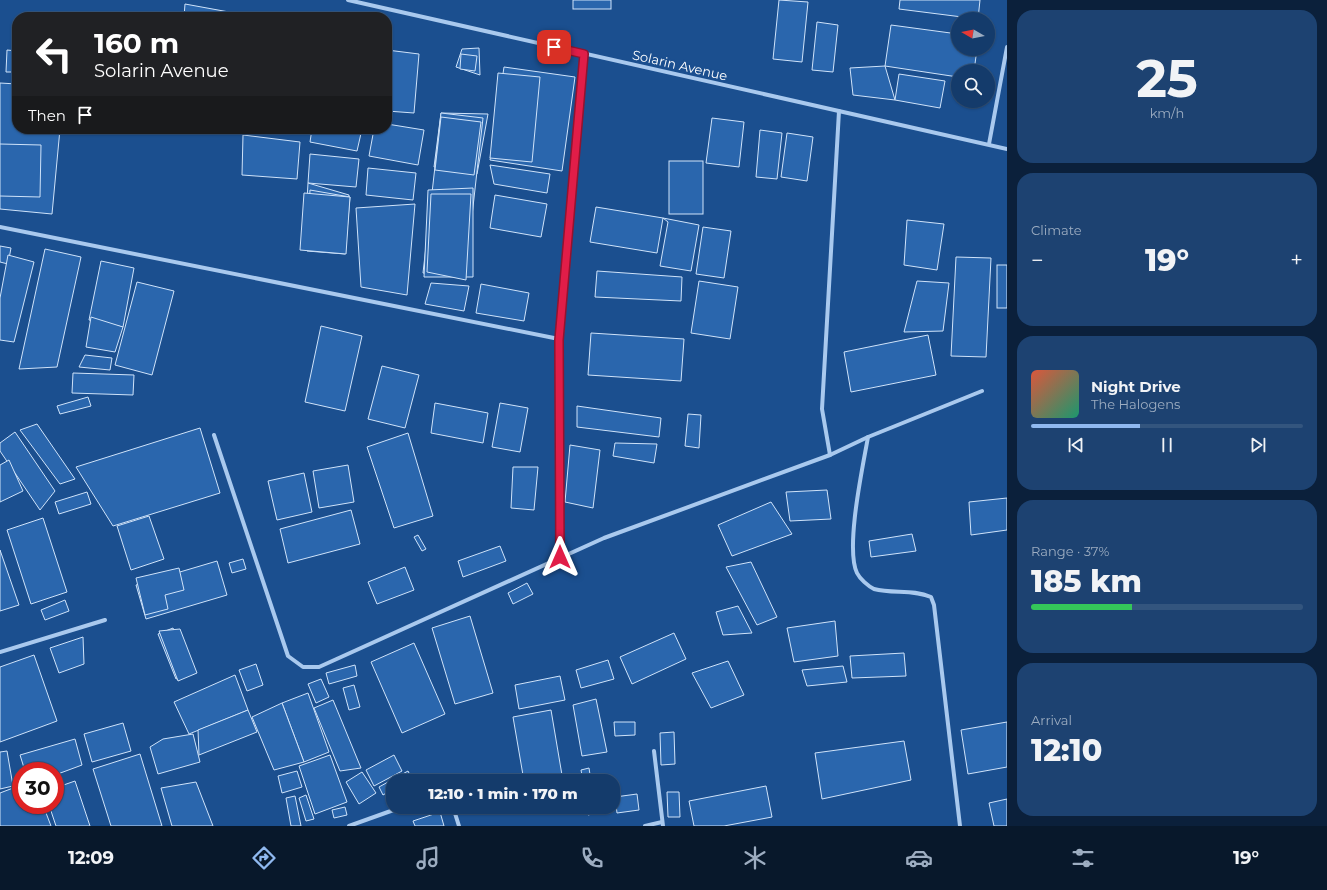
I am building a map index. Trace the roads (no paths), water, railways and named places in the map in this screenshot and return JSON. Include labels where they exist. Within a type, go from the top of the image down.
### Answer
[{"type":"street","name":"Solarin Avenue","points":[[348,0],[1007,149]]},
{"type":"street","points":[[989,144],[1007,47]]},
{"type":"street","points":[[560,557],[559,340],[584,54]]},
{"type":"street","points":[[830,455],[822,409],[839,111]]},
{"type":"street","points":[[0,227],[559,340]]},
{"type":"street","points":[[214,435],[288,656],[303,667],[319,667],[604,538],[830,455],[868,437],[982,391]]},
{"type":"street","points":[[868,437],[854,520],[853,554],[856,572],[864,582],[874,588],[922,593],[931,597],[935,612],[960,826]]},
{"type":"street","points":[[0,652],[105,620]]},
{"type":"street","points":[[645,826],[663,824],[654,751]]},
{"type":"street","points":[[349,826],[386,813]]},
{"type":"street","points":[[456,814],[459,826]]}]
